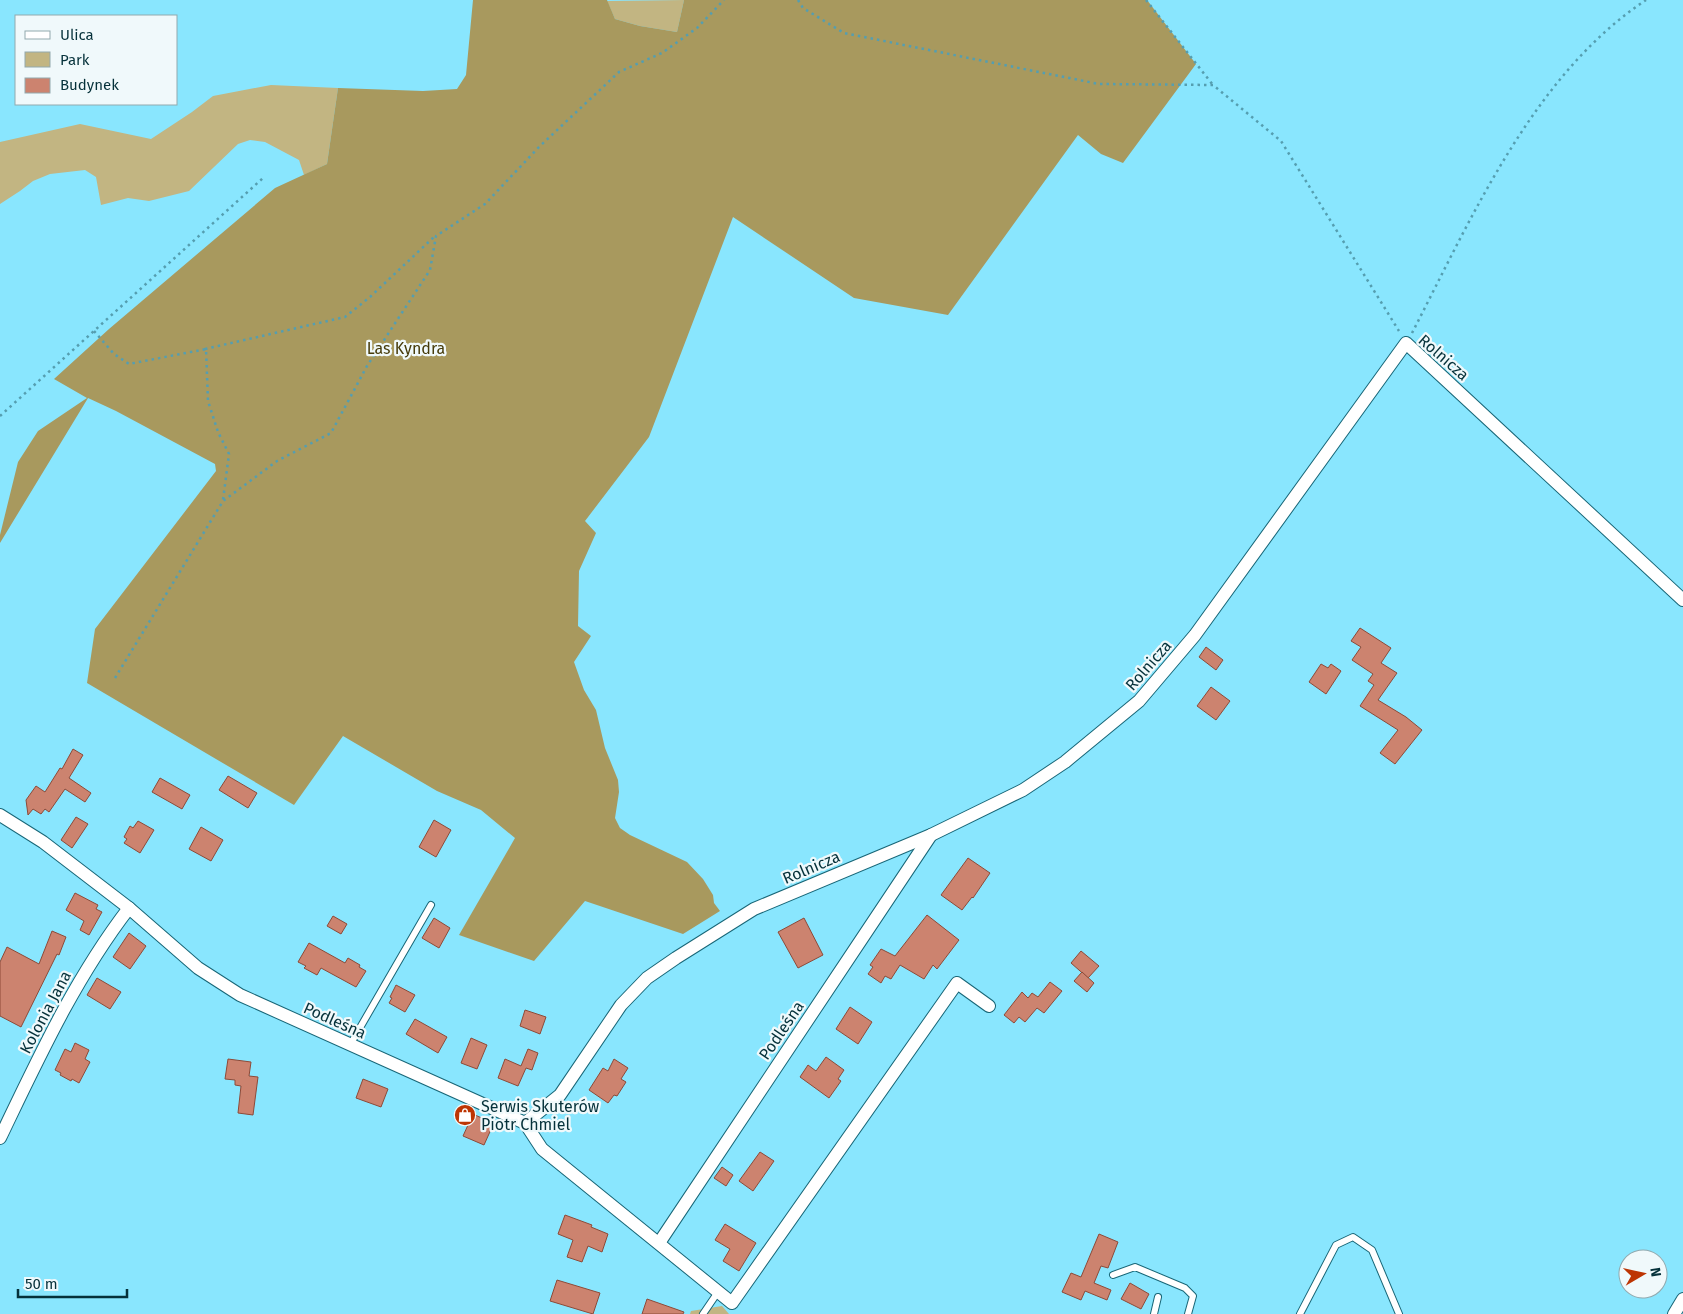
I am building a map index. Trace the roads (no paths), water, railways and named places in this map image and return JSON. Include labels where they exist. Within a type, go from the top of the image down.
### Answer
[{"type":"street","name":"Rolnicza","points":[[526,1123],[560,1095],[621,1005],[647,978],[754,909],[931,835],[1023,790],[1065,762],[1139,701],[1195,636],[1406,343],[1683,600]]},
{"type":"street","name":"Podleśna","points":[[0,815],[43,842],[129,908],[198,968],[240,995],[526,1123]]},
{"type":"street","name":"Podleśna","points":[[659,1243],[931,835]]},
{"type":"street","name":"Kolonia Jana","points":[[0,1138],[62,1013],[99,948],[129,908]]},
{"type":"street","points":[[526,1123],[542,1149],[732,1303],[957,983],[989,1006]]},
{"type":"street","points":[[1674,1314],[1683,1299]]},
{"type":"lane","points":[[350,1045],[431,905]]},
{"type":"lane","points":[[1300,1314],[1336,1245],[1354,1237],[1372,1250],[1399,1314]]},
{"type":"lane","points":[[1113,1275],[1135,1267],[1186,1288],[1193,1296],[1188,1314]]},
{"type":"lane","points":[[703,1314],[718,1292]]},
{"type":"lane","points":[[1154,1314],[1158,1297]]},
{"type":"place","name":"Serwis Skuterów Piotr Chmiel","points":[[465,1115]]},
{"type":"park label","name":"Las Kyndra","points":[[406,348]]}]
